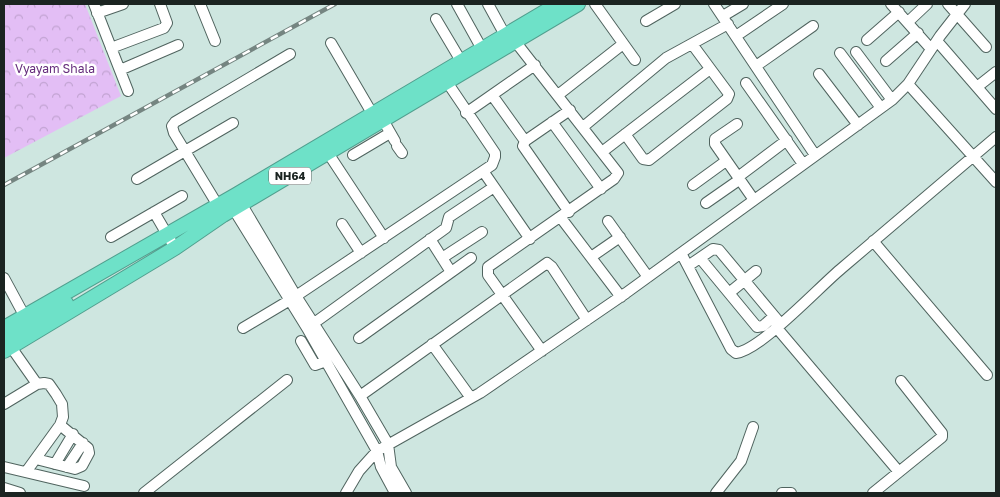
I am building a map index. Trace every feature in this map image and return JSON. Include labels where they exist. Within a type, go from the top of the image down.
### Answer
[{"type":"highway","name":"NH64","points":[[6,345],[174,248],[230,205],[377,119],[446,82],[558,4]]},
{"type":"highway","name":"NH64","points":[[4,328],[167,235],[230,205],[328,153],[461,61],[482,49],[578,4]]},
{"type":"highway","points":[[6,345],[161,248],[167,235]]},
{"type":"street","points":[[122,4],[95,8],[128,91]]},
{"type":"street","points":[[111,48],[164,28],[167,23],[160,4]]},
{"type":"street","points":[[200,4],[215,41]]},
{"type":"street","points":[[457,4],[482,49]]},
{"type":"street","points":[[488,4],[510,36],[535,65],[618,172],[614,179],[601,189],[488,267],[488,275],[542,351]]},
{"type":"street","points":[[595,4],[635,60]]},
{"type":"street","points":[[646,21],[675,4]]},
{"type":"street","points":[[714,4],[816,156]]},
{"type":"street","points":[[583,127],[641,77],[666,58],[692,44],[743,4]]},
{"type":"street","points":[[736,36],[783,4]]},
{"type":"street","points":[[891,4],[918,33],[934,44],[996,109]]},
{"type":"street","points":[[908,22],[927,4]]},
{"type":"street","points":[[948,4],[986,47]]},
{"type":"street","points":[[346,493],[358,471],[377,451],[471,398],[542,351],[648,277],[892,100],[908,84],[934,44],[965,4]]},
{"type":"street","points":[[867,40],[899,12]]},
{"type":"street","points":[[436,19],[461,61]]},
{"type":"street","points":[[756,66],[813,26]]},
{"type":"street","points":[[886,61],[918,33]]},
{"type":"street","points":[[330,43],[377,119],[396,143],[353,155]]},
{"type":"street","points":[[558,95],[623,44]]},
{"type":"street","points":[[625,134],[643,159],[650,160],[728,99],[729,94],[692,44]]},
{"type":"street","points":[[120,70],[178,45]]},
{"type":"street","points":[[856,52],[892,100]]},
{"type":"street","points":[[840,53],[881,108]]},
{"type":"street","points":[[290,54],[174,122],[172,126],[185,152],[230,205],[310,326],[360,396],[388,444],[391,467],[406,493]]},
{"type":"street","points":[[466,112],[535,65]]},
{"type":"street","points":[[602,152],[710,69]]},
{"type":"street","points":[[976,86],[996,72]]},
{"type":"street","points":[[819,74],[858,125]]},
{"type":"street","points":[[243,328],[293,298],[384,238],[484,171],[494,162],[494,153],[446,82]]},
{"type":"street","points":[[746,83],[803,164]]},
{"type":"street","points":[[908,84],[996,182]]},
{"type":"street","points":[[492,95],[525,141]]},
{"type":"street","points":[[570,110],[525,141],[523,146],[591,257],[620,297]]},
{"type":"street","points":[[137,179],[233,122]]},
{"type":"street","points":[[552,122],[601,189]]},
{"type":"street","points":[[736,124],[715,139],[716,147],[754,200]]},
{"type":"street","points":[[681,253],[730,349],[736,353],[750,348],[777,322],[996,137]]},
{"type":"street","points":[[706,203],[787,140]]},
{"type":"street","points":[[328,153],[384,238]]},
{"type":"street","points":[[693,185],[726,161]]},
{"type":"street","points":[[484,171],[530,239]]},
{"type":"street","points":[[310,326],[446,228],[449,217],[494,187]]},
{"type":"street","points":[[111,237],[182,196]]},
{"type":"street","points":[[154,212],[174,248]]},
{"type":"street","points":[[608,221],[648,277]]},
{"type":"street","points":[[342,224],[361,253]]},
{"type":"street","points":[[442,258],[482,232]]},
{"type":"street","points":[[591,257],[620,237]]},
{"type":"street","points":[[430,239],[451,272]]},
{"type":"street","points":[[873,241],[987,375]]},
{"type":"street","points":[[688,266],[713,249],[719,250],[900,472]]},
{"type":"street","points":[[359,338],[471,258]]},
{"type":"street","points":[[700,258],[757,327],[777,322]]},
{"type":"street","points":[[360,396],[501,294],[549,264],[587,320]]},
{"type":"street","points":[[729,293],[756,271]]},
{"type":"street","points":[[4,278],[24,315]]},
{"type":"street","points":[[310,326],[326,361],[377,451],[381,467],[394,493]]},
{"type":"street","points":[[302,341],[315,365],[326,361]]},
{"type":"street","points":[[432,344],[471,398]]},
{"type":"street","points":[[6,345],[37,384]]},
{"type":"street","points":[[144,493],[287,380]]},
{"type":"street","points":[[873,493],[936,444],[942,437],[942,433],[901,381]]},
{"type":"street","points":[[4,404],[37,384],[49,384],[63,410],[60,425],[26,472]]},
{"type":"street","points":[[36,459],[67,467],[83,442],[60,425]]},
{"type":"street","points":[[716,493],[741,461],[753,427]]},
{"type":"street","points":[[55,464],[73,434]]},
{"type":"street","points":[[4,467],[84,486]]},
{"type":"street","points":[[4,488],[20,493]]},
{"type":"street","points":[[782,493],[792,493]]},
{"type":"green space","name":"Vyayam Shala","points":[[4,4],[85,4],[121,96],[4,158]]},
{"type":"railway","points":[[4,185],[335,4]]}]
